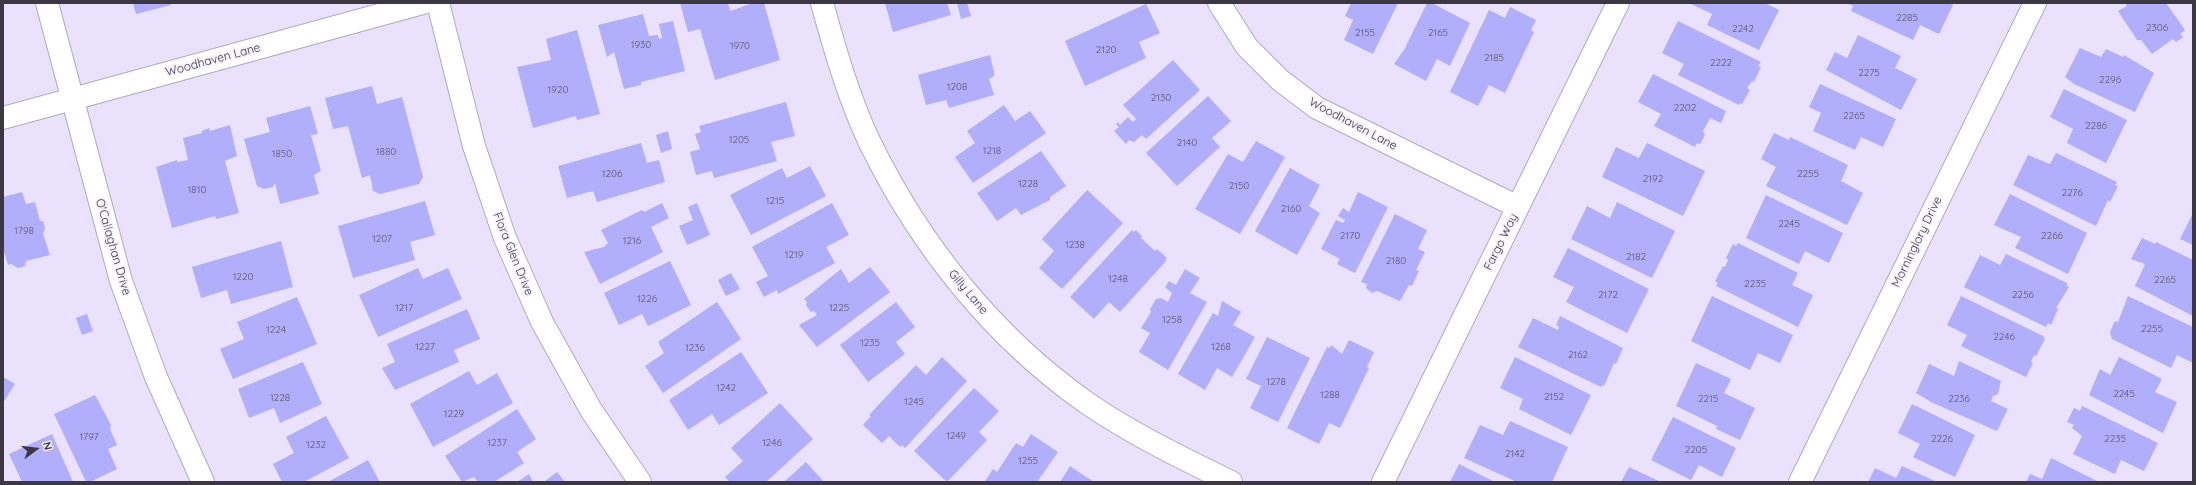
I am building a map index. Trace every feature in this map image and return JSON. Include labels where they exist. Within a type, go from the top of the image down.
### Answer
[{"type":"street","name":"O'Callaghan Drive","points":[[47,3],[121,281],[156,377],[203,482]]},
{"type":"street","name":"Woodhaven Lane","points":[[3,118],[423,3]]},
{"type":"street","name":"Flora Glen Drive","points":[[438,3],[474,146],[505,238],[542,322],[591,410],[640,482]]},
{"type":"street","name":"Gilly Lane","points":[[822,3],[846,83],[870,142],[901,202],[939,259],[983,311],[1032,360],[1087,403],[1147,440],[1231,482]]},
{"type":"street","name":"Woodhaven Lane","points":[[1219,3],[1247,47],[1280,80],[1317,108],[1518,207]]},
{"type":"street","name":"Fargo Way","points":[[1383,482],[1618,3]]},
{"type":"street","name":"Morninglory Drive","points":[[1800,482],[2035,3]]},
{"type":"building","points":[[133,3],[170,3],[171,5],[136,14]]},
{"type":"building","points":[[680,3],[728,3],[730,11],[753,3],[764,3],[780,60],[715,80],[700,29],[688,32]]},
{"type":"building","points":[[885,3],[947,3],[951,15],[893,32]]},
{"type":"building","points":[[957,3],[967,3],[971,16],[961,19]]},
{"type":"building","points":[[1351,3],[1398,3],[1373,54],[1344,40],[1353,20],[1345,16]]},
{"type":"building","points":[[1427,3],[1432,3],[1470,23],[1450,66],[1437,59],[1426,81],[1394,64],[1404,50]]},
{"type":"building","points":[[1689,3],[1765,3],[1779,10],[1759,50],[1707,25],[1712,14]]},
{"type":"building","points":[[1847,3],[1950,3],[1953,5],[1939,34],[1920,25],[1913,40],[1851,11],[1853,6]]},
{"type":"building","points":[[2125,3],[2166,3],[2185,30],[2180,34],[2183,37],[2176,42],[2173,39],[2152,54],[2141,40],[2137,40],[2118,11],[2127,6]]},
{"type":"building","points":[[1146,4],[1160,33],[1139,42],[1146,58],[1085,86],[1065,41]]},
{"type":"building","points":[[1510,7],[1536,20],[1531,30],[1534,32],[1505,93],[1489,85],[1478,106],[1450,92],[1489,10],[1505,18]]},
{"type":"building","points":[[643,14],[649,36],[658,35],[659,39],[662,38],[659,24],[673,21],[685,71],[641,82],[641,85],[624,89],[614,52],[607,57],[598,25]]},
{"type":"building","points":[[1678,21],[1761,62],[1758,66],[1761,67],[1754,82],[1752,81],[1747,88],[1750,90],[1742,104],[1740,103],[1739,105],[1678,75],[1684,64],[1662,53]]},
{"type":"building","points":[[577,30],[600,114],[577,120],[576,116],[533,128],[517,67],[551,60],[546,39]]},
{"type":"building","points":[[1858,35],[1901,56],[1895,68],[1917,79],[1901,110],[1826,70],[1835,52],[1847,58]]},
{"type":"building","points":[[2080,48],[2101,57],[2106,49],[2123,57],[2124,55],[2154,73],[2135,112],[2074,84],[2065,77]]},
{"type":"building","points":[[990,55],[994,76],[989,79],[994,95],[949,108],[946,100],[926,105],[918,75]]},
{"type":"building","points":[[1173,60],[1200,90],[1146,139],[1142,135],[1134,142],[1129,140],[1126,144],[1114,131],[1119,127],[1116,124],[1118,122],[1120,125],[1128,117],[1133,122],[1136,119],[1123,105]]},
{"type":"building","points":[[1653,74],[1726,111],[1721,123],[1710,118],[1703,131],[1705,135],[1700,144],[1697,143],[1695,147],[1654,126],[1661,114],[1638,102]]},
{"type":"building","points":[[1820,84],[1896,119],[1883,147],[1861,137],[1855,150],[1813,131],[1821,113],[1809,107]]},
{"type":"building","points":[[372,86],[377,104],[402,97],[423,177],[419,184],[380,194],[373,191],[370,175],[362,178],[348,126],[333,129],[325,98]]},
{"type":"building","points":[[2064,89],[2127,120],[2106,163],[2067,143],[2073,129],[2050,117]]},
{"type":"building","points":[[1208,96],[1231,121],[1212,138],[1220,147],[1177,186],[1146,153]]},
{"type":"building","points":[[786,102],[795,136],[771,142],[777,161],[714,178],[712,171],[696,175],[690,152],[700,149],[695,134],[701,132],[699,126]]},
{"type":"building","points":[[1004,105],[1015,121],[1030,111],[1046,133],[973,183],[955,157],[975,143],[967,131]]},
{"type":"building","points":[[310,106],[318,134],[311,135],[321,171],[314,175],[319,194],[280,204],[275,183],[273,187],[264,189],[257,186],[244,139],[270,132],[266,118]]},
{"type":"building","points":[[230,125],[237,156],[225,161],[239,213],[216,219],[215,216],[172,228],[156,167],[177,160],[177,162],[188,160],[183,138],[202,133],[202,131],[209,128],[210,131]]},
{"type":"building","points":[[668,131],[672,149],[661,153],[656,135]]},
{"type":"building","points":[[1774,133],[1789,140],[1790,137],[1848,165],[1841,181],[1863,193],[1847,225],[1766,186],[1776,167],[1761,159]]},
{"type":"building","points":[[1256,141],[1285,157],[1240,234],[1195,209],[1228,154],[1243,162]]},
{"type":"building","points":[[641,143],[647,163],[659,160],[665,182],[597,202],[593,191],[567,198],[558,166]]},
{"type":"building","points":[[1647,143],[1705,171],[1683,216],[1602,177],[1616,147],[1639,158]]},
{"type":"building","points":[[1041,151],[1066,186],[1050,197],[1050,200],[1021,215],[1016,208],[997,221],[977,193]]},
{"type":"building","points":[[2056,153],[2117,182],[2115,185],[2118,186],[2110,202],[2108,200],[2096,226],[2013,185],[2028,155],[2050,164]]},
{"type":"building","points":[[810,166],[826,196],[751,235],[730,195],[782,168],[787,178]]},
{"type":"building","points":[[1290,168],[1320,185],[1309,206],[1320,213],[1297,255],[1255,231]]},
{"type":"building","points":[[1087,190],[1123,223],[1062,289],[1039,268],[1054,251],[1042,239]]},
{"type":"building","points":[[22,192],[26,204],[35,202],[40,221],[43,221],[45,229],[43,233],[50,255],[26,261],[25,266],[18,268],[11,264],[8,265],[3,248],[3,197]]},
{"type":"building","points":[[1358,192],[1388,207],[1355,273],[1337,264],[1340,259],[1321,249],[1336,220],[1343,223],[1345,220],[1338,216],[1343,208],[1349,212]]},
{"type":"building","points":[[2010,194],[2087,233],[2068,274],[2015,248],[2021,237],[1994,225]]},
{"type":"building","points":[[1766,195],[1843,233],[1829,263],[1805,251],[1799,264],[1746,238]]},
{"type":"building","points":[[425,201],[435,235],[410,242],[415,260],[353,278],[338,226]]},
{"type":"building","points":[[1617,202],[1675,231],[1652,278],[1571,239],[1587,206],[1610,218]]},
{"type":"building","points":[[662,203],[669,218],[651,227],[663,252],[600,284],[584,252],[604,247],[608,243],[601,230],[642,210],[644,212]]},
{"type":"building","points":[[697,203],[710,235],[687,245],[679,226],[693,220],[688,207]]},
{"type":"building","points":[[832,203],[849,235],[826,247],[835,263],[778,294],[777,290],[764,297],[756,282],[768,276],[752,247]]},
{"type":"building","points":[[2193,213],[2193,245],[2180,239]]},
{"type":"building","points":[[1395,214],[1427,230],[1418,249],[1425,252],[1416,270],[1419,271],[1412,286],[1409,285],[1400,301],[1377,291],[1372,293],[1366,288],[1367,284],[1361,282]]},
{"type":"building","points":[[1132,230],[1134,232],[1136,230],[1142,236],[1141,238],[1155,251],[1157,249],[1167,258],[1165,260],[1166,261],[1120,312],[1109,302],[1094,319],[1070,297]]},
{"type":"building","points":[[2142,238],[2155,244],[2156,242],[2193,260],[2193,316],[2135,286],[2145,264],[2131,259]]},
{"type":"building","points":[[281,241],[293,287],[231,304],[227,290],[201,298],[192,267]]},
{"type":"building","points":[[1738,243],[1798,273],[1792,285],[1813,295],[1798,327],[1716,286],[1718,283],[1715,281],[1723,266],[1725,267],[1728,260],[1726,258],[1733,244],[1736,246]]},
{"type":"building","points":[[1568,248],[1649,289],[1627,333],[1566,302],[1574,287],[1553,277]]},
{"type":"building","points":[[2006,254],[2067,283],[2067,286],[2069,287],[2056,308],[2058,309],[2051,325],[2048,323],[2046,327],[1964,287],[1980,255],[2000,265]]},
{"type":"building","points":[[670,261],[691,305],[648,326],[642,314],[619,325],[604,293]]},
{"type":"building","points":[[870,267],[890,292],[817,347],[799,325],[817,315],[814,311],[811,312],[806,305],[807,302],[804,299],[841,269],[849,283]]},
{"type":"building","points":[[418,268],[423,279],[448,268],[462,299],[378,337],[359,295]]},
{"type":"building","points":[[1185,269],[1200,278],[1190,293],[1207,302],[1168,370],[1139,352],[1150,333],[1141,328],[1151,312],[1150,309],[1156,299],[1161,298],[1168,302],[1172,293],[1165,287],[1169,281],[1176,285]]},
{"type":"building","points":[[731,273],[740,289],[726,296],[718,280]]},
{"type":"building","points":[[1712,296],[1793,335],[1780,363],[1758,353],[1750,370],[1691,341]]},
{"type":"building","points":[[1961,296],[2043,336],[2045,339],[2036,356],[2034,355],[2031,362],[2033,363],[2026,377],[1961,346],[1967,335],[1947,325]]},
{"type":"building","points":[[2128,296],[2193,327],[2193,363],[2177,355],[2171,368],[2112,339],[2110,332],[2115,321],[2118,322]]},
{"type":"building","points":[[297,297],[317,344],[233,379],[220,349],[244,339],[237,322]]},
{"type":"building","points":[[1222,301],[1241,312],[1233,325],[1255,337],[1232,377],[1217,368],[1205,390],[1178,374],[1213,313],[1218,316]]},
{"type":"building","points":[[717,302],[741,339],[663,393],[645,366],[664,353],[658,342]]},
{"type":"building","points":[[896,302],[915,327],[896,342],[905,354],[868,382],[840,345]]},
{"type":"building","points":[[467,309],[480,339],[454,350],[459,362],[395,390],[382,368],[395,362],[387,344]]},
{"type":"building","points":[[87,314],[93,331],[82,335],[76,318]]},
{"type":"building","points":[[1560,316],[1623,348],[1616,364],[1614,363],[1604,386],[1602,385],[1601,387],[1518,347],[1533,318],[1558,330],[1559,327],[1556,325]]},
{"type":"building","points":[[1267,337],[1310,358],[1278,422],[1250,408],[1261,386],[1246,379]]},
{"type":"building","points":[[1349,340],[1374,352],[1367,367],[1369,368],[1340,428],[1329,423],[1319,444],[1287,428],[1327,347],[1330,348],[1331,345],[1342,354]]},
{"type":"building","points":[[741,352],[768,393],[719,425],[712,414],[688,430],[669,400]]},
{"type":"building","points":[[942,357],[967,381],[905,448],[902,445],[900,447],[889,436],[882,443],[863,425],[871,416],[869,415],[916,365],[926,375]]},
{"type":"building","points":[[1515,357],[1591,395],[1571,435],[1519,409],[1523,399],[1500,388]]},
{"type":"building","points":[[2119,357],[2162,379],[2155,392],[2177,402],[2163,433],[2089,395],[2100,369],[2110,375]]},
{"type":"building","points":[[1959,361],[2001,381],[1998,394],[1993,396],[1991,401],[2008,409],[1997,431],[1933,403],[1916,393],[1929,364],[1954,376]]},
{"type":"building","points":[[303,362],[322,404],[280,423],[274,408],[249,418],[238,389]]},
{"type":"building","points":[[1696,363],[1731,379],[1724,393],[1755,408],[1740,440],[1716,429],[1717,426],[1676,406]]},
{"type":"building","points":[[469,371],[477,385],[497,373],[513,403],[433,447],[410,404]]},
{"type":"building","points":[[3,377],[15,384],[3,403]]},
{"type":"building","points":[[974,388],[999,411],[979,432],[987,440],[947,482],[914,451]]},
{"type":"building","points":[[95,395],[111,425],[110,429],[117,445],[108,449],[117,469],[90,482],[86,482],[54,414]]},
{"type":"building","points":[[780,403],[813,439],[766,482],[730,482],[725,477],[743,461],[731,448]]},
{"type":"building","points":[[1912,404],[1975,435],[1955,477],[1913,457],[1920,444],[1898,433]]},
{"type":"building","points":[[2082,406],[2158,443],[2144,471],[2121,460],[2115,474],[2073,454],[2082,436],[2072,428],[2074,425],[2067,422],[2074,408],[2080,411]]},
{"type":"building","points":[[517,409],[536,439],[517,452],[524,463],[494,482],[478,482],[474,477],[462,482],[445,456]]},
{"type":"building","points":[[326,416],[349,458],[304,482],[282,482],[273,464],[294,453],[286,437]]},
{"type":"building","points":[[1673,417],[1736,448],[1722,477],[1699,465],[1691,480],[1651,460]]},
{"type":"building","points":[[1510,421],[1568,447],[1552,482],[1517,482],[1464,458],[1480,425],[1503,435]]},
{"type":"building","points":[[52,434],[73,482],[22,482],[9,454]]},
{"type":"building","points":[[1031,434],[1058,452],[1037,482],[985,481],[993,469],[997,472],[1016,443],[1023,447]]},
{"type":"building","points":[[2051,458],[2099,482],[2026,482],[2030,474],[2042,479]]},
{"type":"building","points":[[368,460],[380,482],[328,482]]},
{"type":"building","points":[[806,462],[824,482],[784,482]]},
{"type":"building","points":[[1459,464],[1495,482],[1450,482]]},
{"type":"building","points":[[1070,466],[1074,469],[1094,482],[1060,482]]},
{"type":"building","points":[[1902,466],[1937,482],[1868,482],[1875,468],[1896,478]]},
{"type":"building","points":[[1629,467],[1661,482],[1621,482]]},
{"type":"building","points":[[557,472],[565,482],[544,482]]},
{"type":"building","points":[[529,474],[533,482],[517,482]]}]
